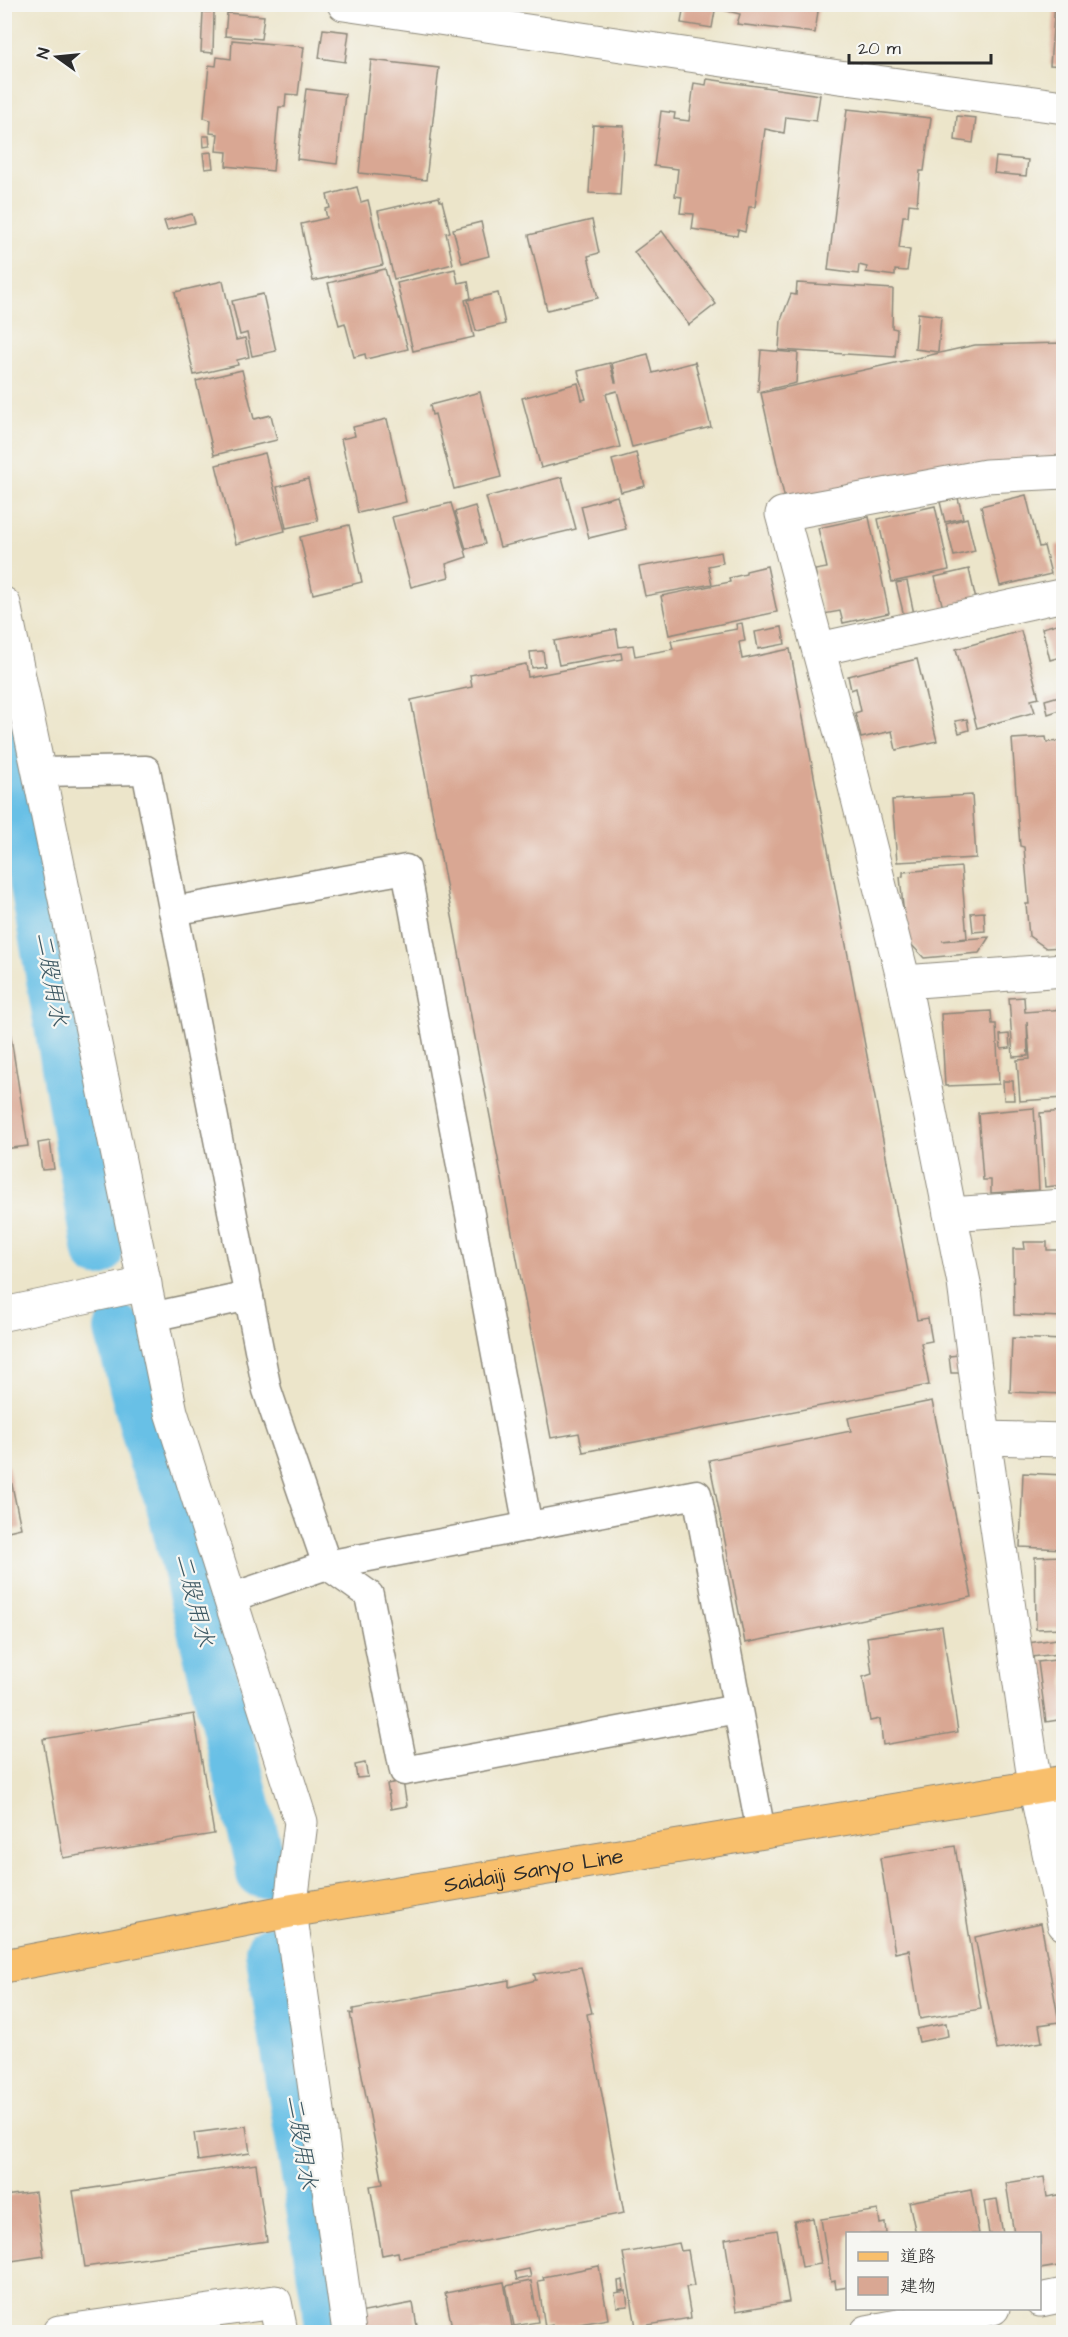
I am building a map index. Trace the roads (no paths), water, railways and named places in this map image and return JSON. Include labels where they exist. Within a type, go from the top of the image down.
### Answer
[{"type":"main road","name":"Saidaiji Sanyo Line","points":[[4,1966],[290,1911],[1049,1784]]},
{"type":"street","points":[[344,4],[1064,107]]},
{"type":"street","points":[[1064,472],[986,476],[782,514],[904,982],[964,1283],[984,1438],[1049,1784],[1064,1924]]},
{"type":"street","points":[[819,649],[1064,595]]},
{"type":"street","points":[[4,604],[171,1412],[301,1822],[290,1911],[349,2332]]},
{"type":"street","points":[[904,982],[1064,970]]},
{"type":"street","points":[[950,1214],[1064,1206]]},
{"type":"street","points":[[4,1314],[145,1284]]},
{"type":"street","points":[[984,1438],[1064,1440]]},
{"type":"street","points":[[1041,2300],[1064,2295]]},
{"type":"street","points":[[59,2332],[274,2302],[281,2332]]},
{"type":"street","points":[[867,2332],[982,2310]]},
{"type":"lane","points":[[40,772],[146,770],[267,1390],[327,1565],[369,1595],[404,1771],[737,1709]]},
{"type":"lane","points":[[173,911],[406,869],[528,1527]]},
{"type":"lane","points":[[152,1317],[249,1296]]},
{"type":"lane","points":[[230,1598],[327,1565],[697,1494],[761,1832]]},
{"type":"waterway","name":"二股用水","points":[[4,707],[98,1252]]},
{"type":"waterway","name":"二股用水","points":[[119,1330],[153,1459],[169,1497],[260,1861],[261,1873]]},
{"type":"waterway","name":"二股用水","points":[[270,1951],[331,2332]]}]
